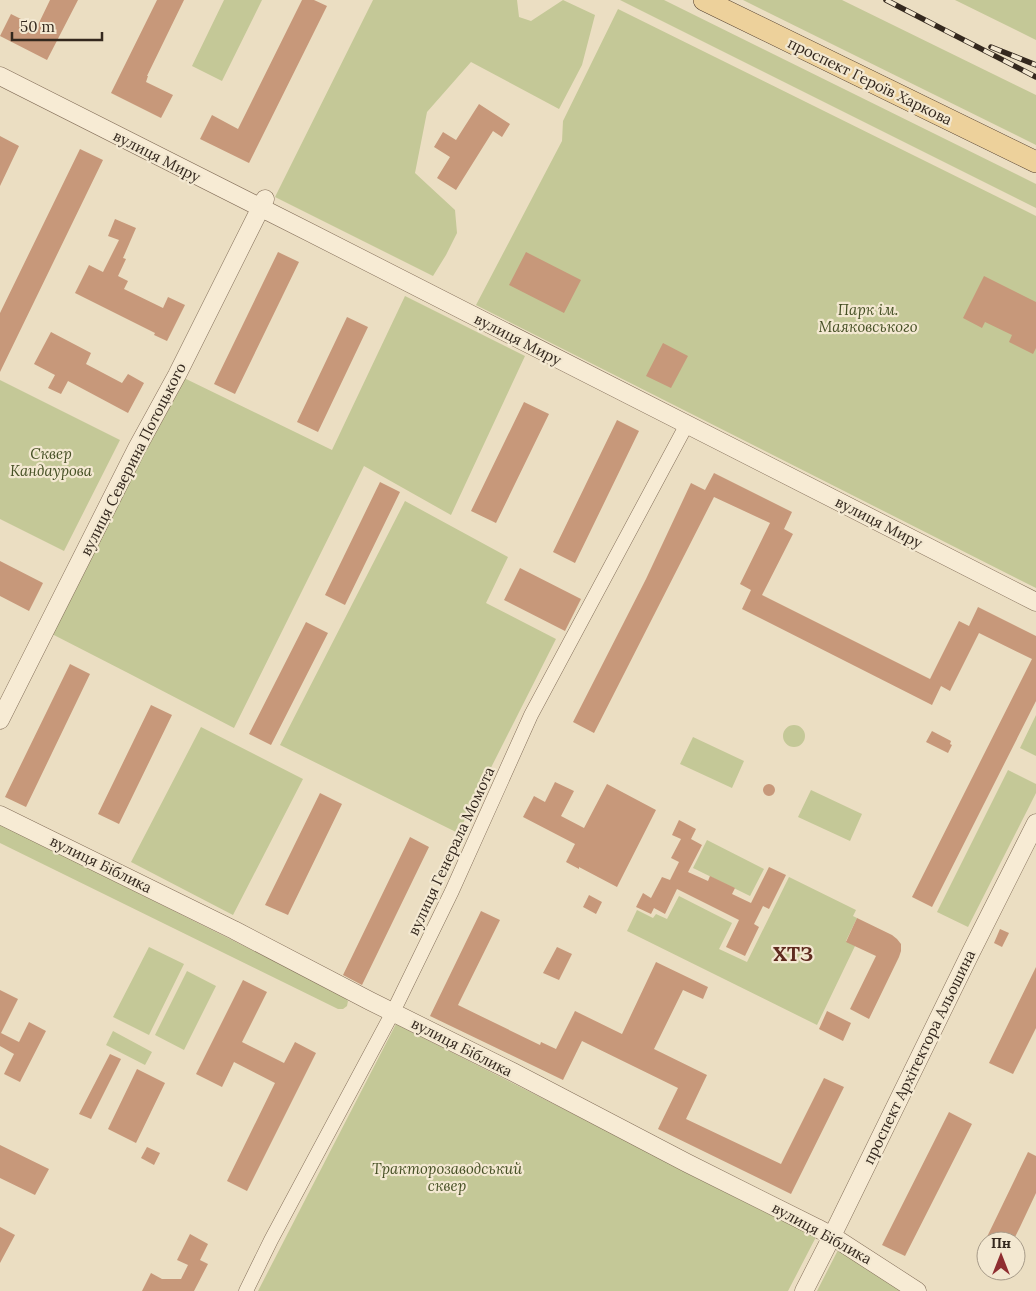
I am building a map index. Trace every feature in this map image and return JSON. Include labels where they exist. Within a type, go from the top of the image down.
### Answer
[{"type":"main road","name":"проспект Героїв Харкова","points":[[704,0],[1036,162]]},
{"type":"street","name":"вулиця Миру","points":[[0,76],[263,203],[687,424],[1036,602]]},
{"type":"street","name":"вулиця Северина Потоцького","points":[[0,720],[263,203]]},
{"type":"street","name":"вулиця Генерала Момота","points":[[246,1291],[394,1012],[452,891],[531,715],[687,424]]},
{"type":"street","name":"вулиця Біблика","points":[[0,815],[208,917],[832,1236],[918,1291]]},
{"type":"street","name":"проспект Архітектора Альошина","points":[[804,1291],[1036,823]]},
{"type":"green space","points":[[224,0],[262,0],[222,81],[192,66]]},
{"type":"green space","points":[[373,0],[517,0],[519,17],[531,21],[563,0],[595,15],[582,65],[559,109],[471,62],[427,112],[415,173],[455,210],[457,233],[433,276],[275,197]]},
{"type":"green space","points":[[620,0],[664,0],[1036,184],[1036,208]]},
{"type":"green space","points":[[743,0],[842,0],[1036,95],[1036,145]]},
{"type":"green space","points":[[955,0],[1036,0],[1036,40]]},
{"type":"green space","name":"Парк ім. Маяковського","points":[[618,9],[1036,216],[1036,588],[476,305],[562,141],[563,121]]},
{"type":"green space","points":[[405,296],[525,356],[451,515],[364,466],[234,728],[50,633],[151,437],[184,378],[332,450]]},
{"type":"green space","name":"Сквер Кандаурова","points":[[0,380],[120,440],[64,551],[0,519]]},
{"type":"green space","points":[[405,501],[508,557],[486,603],[556,639],[458,833],[280,745]]},
{"type":"green space","points":[[1036,715],[1036,756],[1020,748]]},
{"type":"green space","points":[[794,725],[802,728],[805,736],[802,744],[794,747],[786,744],[783,736],[786,728]]},
{"type":"green space","points":[[201,727],[303,779],[233,915],[131,862]]},
{"type":"green space","points":[[693,737],[744,761],[732,788],[680,764]]},
{"type":"green space","points":[[1008,770],[1036,784],[1036,793],[968,927],[937,912]]},
{"type":"green space","points":[[811,790],[862,814],[850,841],[798,817]]},
{"type":"green space","points":[[0,824],[344,996],[348,1001],[347,1006],[343,1009],[338,1009],[0,843]]},
{"type":"green space","points":[[707,840],[764,869],[750,896],[693,868]]},
{"type":"green space","points":[[789,877],[856,910],[853,916],[857,918],[846,941],[855,946],[817,1025],[627,931],[637,910],[653,918],[656,914],[667,919],[679,896],[732,923],[719,949],[747,962]]},
{"type":"green space","points":[[149,947],[184,964],[149,1035],[113,1017]]},
{"type":"green space","points":[[187,971],[216,986],[184,1050],[155,1035]]},
{"type":"green space","name":"Тракторозаводський сквер","points":[[396,1024],[816,1237],[788,1291],[258,1291]]},
{"type":"green space","points":[[113,1031],[152,1052],[145,1065],[106,1045]]},
{"type":"green space","points":[[839,1248],[905,1291],[817,1291]]},
{"type":"building","points":[[50,0],[78,0],[47,60],[0,36],[11,14],[37,27]]},
{"type":"building","points":[[157,0],[184,0],[147,76],[146,82],[173,95],[161,118],[111,93]]},
{"type":"building","points":[[302,0],[314,0],[327,6],[249,163],[200,139],[212,115],[238,129]]},
{"type":"building","points":[[479,104],[510,124],[502,137],[493,131],[456,190],[437,178],[450,157],[434,147],[443,132],[456,140]]},
{"type":"building","points":[[0,136],[19,146],[0,186]]},
{"type":"building","points":[[80,149],[103,160],[0,372],[0,313]]},
{"type":"building","points":[[115,219],[136,228],[123,258],[126,259],[118,276],[128,281],[124,289],[163,308],[168,297],[185,305],[167,341],[154,335],[155,333],[75,293],[89,265],[103,272],[119,240],[108,236]]},
{"type":"building","points":[[278,252],[299,262],[235,394],[214,384]]},
{"type":"building","points":[[526,252],[581,280],[564,313],[509,285]]},
{"type":"building","points":[[984,276],[1036,302],[1036,348],[1033,354],[1009,342],[1012,335],[985,322],[982,328],[963,318]]},
{"type":"building","points":[[347,317],[368,327],[318,432],[297,422]]},
{"type":"building","points":[[51,332],[91,353],[86,364],[122,383],[128,374],[144,383],[128,413],[68,381],[61,394],[48,388],[55,375],[34,364]]},
{"type":"building","points":[[663,343],[688,356],[671,388],[646,376]]},
{"type":"building","points":[[524,402],[549,414],[496,523],[471,511]]},
{"type":"building","points":[[617,420],[639,431],[575,563],[553,552]]},
{"type":"building","points":[[714,473],[792,512],[784,529],[793,534],[762,595],[930,679],[959,621],[969,626],[978,607],[1036,636],[1036,701],[932,907],[912,897],[1032,659],[979,633],[950,691],[941,686],[932,705],[742,609],[751,590],[740,584],[770,523],[714,497],[594,733],[573,722],[646,579],[691,483],[705,490]]},
{"type":"building","points":[[380,482],[400,492],[345,605],[325,595]]},
{"type":"building","points":[[0,561],[43,583],[29,611],[0,596]]},
{"type":"building","points":[[520,568],[581,599],[565,631],[504,600]]},
{"type":"building","points":[[306,622],[328,633],[271,745],[249,734]]},
{"type":"building","points":[[70,664],[90,674],[26,807],[5,797]]},
{"type":"building","points":[[151,705],[172,715],[119,824],[98,814]]},
{"type":"building","points":[[932,731],[951,741],[950,744],[952,745],[948,753],[926,742]]},
{"type":"building","points":[[555,782],[574,791],[561,816],[584,828],[607,784],[656,810],[617,887],[566,862],[575,844],[523,817],[534,796],[545,802]]},
{"type":"building","points":[[767,784],[771,784],[775,790],[771,796],[767,796],[763,792],[763,788]]},
{"type":"building","points":[[320,793],[342,804],[288,915],[265,905]]},
{"type":"building","points":[[679,820],[696,829],[691,839],[702,845],[688,872],[708,881],[710,876],[735,888],[732,894],[751,903],[769,867],[786,875],[769,909],[763,906],[754,924],[759,927],[745,956],[726,947],[739,920],[677,889],[665,914],[654,908],[651,914],[636,907],[643,893],[651,898],[662,877],[670,880],[679,862],[671,858],[681,839],[672,835]]},
{"type":"building","points":[[410,837],[429,847],[362,985],[343,975]]},
{"type":"building","points":[[589,895],[602,902],[596,914],[583,907]]},
{"type":"building","points":[[481,911],[500,920],[458,1005],[540,1045],[541,1042],[556,1049],[575,1011],[622,1034],[656,962],[708,987],[703,999],[683,990],[654,1049],[707,1075],[686,1119],[781,1164],[824,1078],[844,1087],[791,1194],[658,1129],[678,1088],[582,1041],[563,1080],[430,1016]]},
{"type":"building","points":[[857,918],[892,935],[901,944],[899,957],[869,1019],[850,1009],[876,956],[846,942]]},
{"type":"building","points":[[1000,929],[1009,933],[1002,947],[994,943]]},
{"type":"building","points":[[557,947],[572,954],[559,980],[543,973]]},
{"type":"building","points":[[1036,967],[1036,1028],[1013,1074],[989,1063]]},
{"type":"building","points":[[243,980],[267,992],[242,1042],[284,1063],[295,1042],[316,1053],[247,1191],[227,1181],[275,1083],[234,1062],[222,1087],[196,1074]]},
{"type":"building","points":[[0,990],[18,999],[1,1033],[19,1042],[29,1022],[46,1031],[20,1082],[4,1074],[14,1054],[0,1046]]},
{"type":"building","points":[[827,1011],[851,1023],[843,1041],[819,1029]]},
{"type":"building","points":[[110,1054],[121,1059],[91,1119],[79,1114]]},
{"type":"building","points":[[137,1069],[165,1083],[136,1143],[108,1129]]},
{"type":"building","points":[[949,1112],[972,1124],[905,1256],[882,1245]]},
{"type":"building","points":[[0,1145],[49,1169],[35,1195],[0,1178]]},
{"type":"building","points":[[147,1147],[160,1153],[154,1165],[141,1158]]},
{"type":"building","points":[[1028,1152],[1036,1156],[1036,1193],[1018,1231],[990,1231]]},
{"type":"building","points":[[0,1227],[15,1235],[0,1263]]},
{"type":"building","points":[[190,1234],[208,1244],[200,1260],[208,1264],[194,1291],[142,1291],[151,1273],[162,1279],[181,1279],[188,1265],[177,1260]]},
{"type":"railway","points":[[886,0],[1036,77]]},
{"type":"railway","points":[[991,47],[1036,65]]},
{"type":"district","name":"ХТЗ","points":[[793,953]]}]
